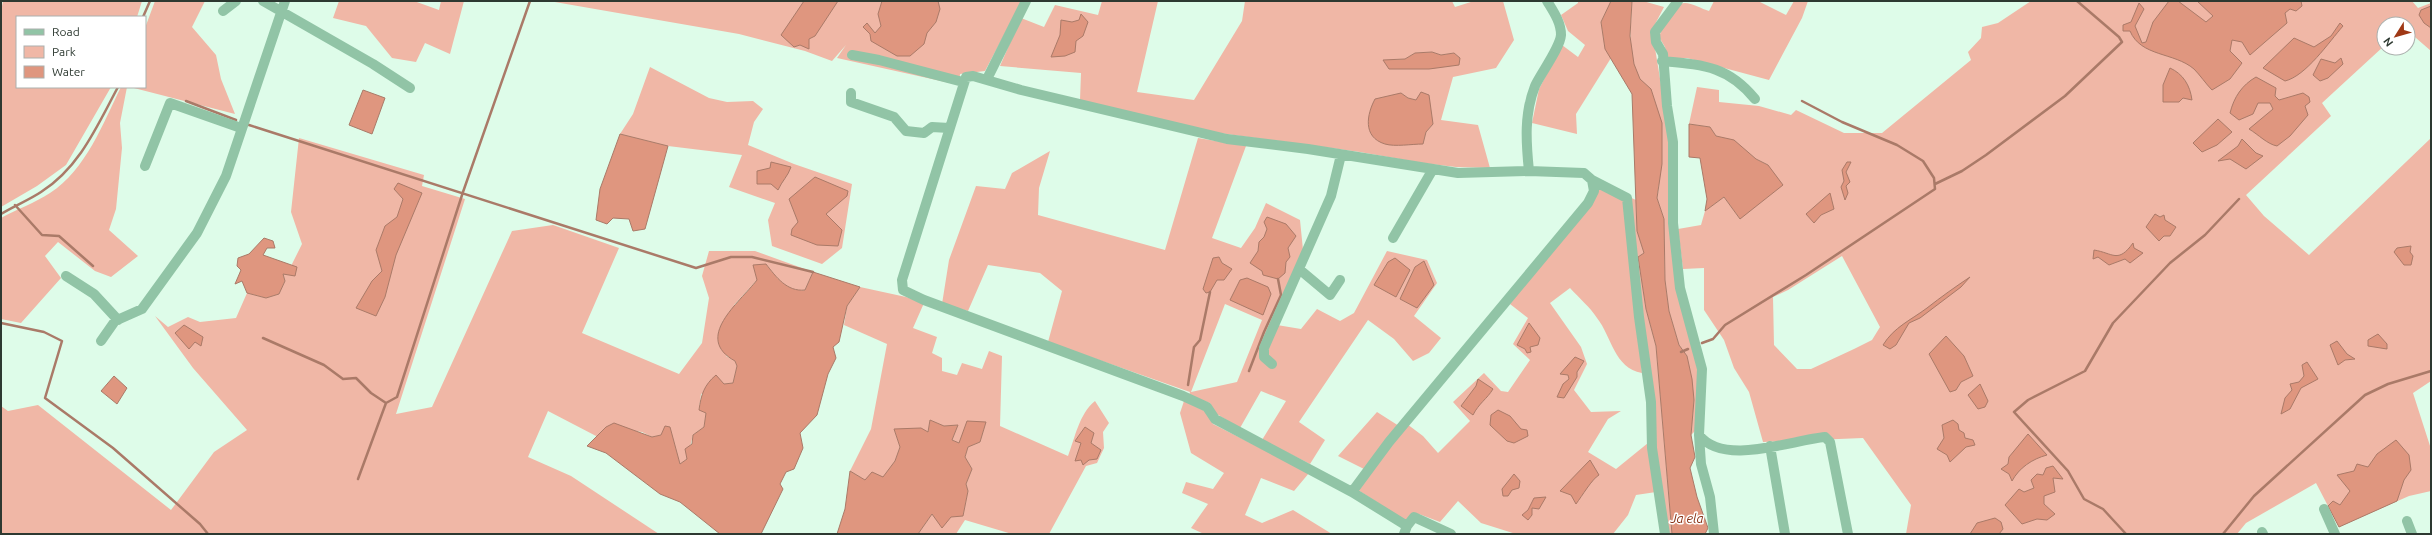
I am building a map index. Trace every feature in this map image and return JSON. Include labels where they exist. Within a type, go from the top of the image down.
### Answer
[{"type":"street","points":[[223,11],[236,1]]},
{"type":"street","points":[[263,1],[410,88]]},
{"type":"street","points":[[101,341],[118,320],[142,309],[197,233],[226,176],[285,1]]},
{"type":"street","points":[[986,79],[1026,1]]},
{"type":"street","points":[[1529,171],[1526,132],[1531,101],[1538,79],[1561,36],[1559,23],[1547,1]]},
{"type":"street","points":[[1678,1],[1655,32],[1656,42],[1663,54],[1662,61],[1673,142],[1673,223],[1677,261],[1682,294],[1702,369],[1699,436],[1701,464],[1710,497],[1714,534]]},
{"type":"street","points":[[852,55],[879,60],[963,82]]},
{"type":"street","points":[[1662,61],[1722,70],[1742,83],[1755,99]]},
{"type":"street","points":[[1451,534],[1414,517],[1405,530],[1352,492],[1215,419],[1207,407],[1183,396],[919,298],[903,290],[902,280],[963,82],[968,76],[986,79],[1226,139],[1458,173],[1529,171],[1584,173],[1592,180],[1627,198],[1639,317],[1651,402],[1652,448],[1665,534]]},
{"type":"street","points":[[851,93],[851,102],[894,117],[906,131],[924,133],[932,127],[949,128]]},
{"type":"street","points":[[145,166],[170,103],[241,128]]},
{"type":"street","points":[[1272,364],[1264,357],[1264,348],[1331,196],[1341,155]]},
{"type":"street","points":[[1393,238],[1433,169]]},
{"type":"street","points":[[1352,492],[1388,442],[1588,203],[1594,191],[1592,180]]},
{"type":"street","points":[[1299,269],[1330,294],[1340,280]]},
{"type":"street","points":[[66,276],[94,294],[118,320]]},
{"type":"street","points":[[1699,436],[1705,442],[1740,452],[1825,437],[1830,442],[1848,534]]},
{"type":"street","points":[[1770,446],[1785,534]]},
{"type":"street","points":[[2324,509],[2335,534]]},
{"type":"street","points":[[2407,521],[2412,534]]},
{"type":"green space","points":[[3,1],[142,1],[137,16],[16,16],[16,88],[110,88],[66,165],[37,186],[1,207],[1,11]]},
{"type":"green space","points":[[155,1],[205,1],[192,27],[216,55],[221,79],[235,114],[134,88],[146,88],[146,25]]},
{"type":"green space","points":[[339,1],[414,1],[439,10],[441,1],[464,1],[450,54],[425,43],[416,62],[392,58],[366,26],[333,18]]},
{"type":"green space","points":[[549,1],[1022,1],[985,71],[960,74],[959,85],[837,58],[846,45],[832,61],[805,51],[739,34]]},
{"type":"green space","points":[[1102,1],[1158,1],[1137,92],[1194,100],[1242,21],[1245,1],[1452,1],[1455,7],[1474,1],[1503,1],[1514,40],[1496,68],[1453,77],[1441,120],[1478,125],[1490,168],[1456,167],[1422,163],[1360,152],[1219,133],[1080,100],[1081,73],[1000,66],[1021,18],[1044,27],[1055,5],[1098,15]],"holes":[[[1432,52],[1441,55],[1454,53],[1460,58],[1459,64],[1421,69],[1389,69],[1394,59],[1405,59],[1415,53]],[[1401,93],[1408,98],[1416,100],[1433,124],[1426,132],[1423,144],[1384,144]]]},
{"type":"green space","points":[[1578,1],[1611,1],[1601,22],[1605,48],[1611,58],[1576,114],[1577,134],[1532,123],[1539,89],[1562,45],[1578,57],[1585,45],[1568,31],[1561,15],[1578,3]]},
{"type":"green space","points":[[1632,1],[1643,1],[1664,7],[1652,30],[1670,139],[1671,221],[1698,373],[1697,429],[1691,435],[1694,400],[1687,356],[1679,345],[1669,311],[1665,280],[1664,219],[1657,198],[1659,187],[1651,89],[1641,80],[1632,61],[1630,41]]},
{"type":"green space","points":[[1714,1],[1758,1],[1786,15],[1794,1],[1808,1],[1802,18],[1769,80],[1687,58],[1667,58],[1665,47],[1659,37],[1672,11],[1680,4],[1688,3],[1709,11]]},
{"type":"green space","points":[[2031,1],[2412,1],[2418,8],[2431,3],[2431,51],[2416,38],[2416,16],[2376,16],[2376,53],[2322,103],[2331,116],[2246,195],[2264,216],[2309,255],[2431,138],[2431,381],[2413,393],[2431,449],[2431,491],[2409,496],[2339,527],[2316,483],[2246,523],[2237,534],[1906,534],[1911,505],[1863,438],[1763,442],[1749,392],[1734,368],[1724,340],[1704,310],[1704,268],[1683,269],[1678,229],[1701,225],[1705,211],[1724,197],[1740,219],[1768,165],[1756,159],[1734,141],[1716,136],[1710,127],[1689,124],[1697,87],[1719,90],[1719,102],[1759,106],[1791,115],[1796,110],[1844,133],[1882,133],[1971,60],[1968,52],[1981,38],[1982,27],[1998,23]],"holes":[[[1842,256],[1880,327],[1872,340],[1811,369],[1797,369],[1774,345],[1773,297],[1788,290]]]},
{"type":"green space","points":[[650,67],[709,98],[727,102],[753,101],[763,109],[754,122],[748,145],[794,164],[852,184],[842,248],[822,264],[772,246],[768,220],[775,203],[729,187],[742,155],[668,146],[620,134],[633,114]]},
{"type":"green space","points":[[121,88],[127,88],[120,123],[122,148],[116,209],[109,230],[138,256],[111,277],[95,271],[58,242],[45,256],[61,278],[21,323],[1,319],[1,218],[38,200],[63,183],[84,159]]},
{"type":"green space","points":[[299,138],[424,175],[422,186],[465,199],[396,414],[432,407],[512,231],[553,225],[619,248],[582,333],[679,374],[702,343],[709,298],[702,276],[709,251],[755,251],[813,272],[805,290],[792,289],[782,283],[766,264],[757,280],[734,305],[726,356],[735,361],[737,366],[733,383],[724,384],[701,394],[699,409],[706,413],[704,427],[693,435],[687,459],[680,464],[669,427],[661,435],[652,437],[642,432],[606,427],[598,437],[548,411],[528,457],[571,476],[659,534],[1,534],[1,406],[8,411],[38,405],[171,510],[214,452],[247,430],[193,368],[155,316],[168,327],[188,317],[200,322],[236,318],[247,293],[266,298],[279,294],[285,281],[283,273],[297,268],[291,266],[302,244],[291,212]]},
{"type":"green space","points":[[1198,138],[1246,146],[1212,238],[1241,248],[1255,228],[1266,203],[1300,220],[1303,250],[1271,324],[1301,329],[1317,309],[1340,321],[1354,313],[1387,251],[1427,260],[1437,283],[1414,316],[1441,338],[1429,353],[1413,361],[1394,339],[1368,320],[1299,422],[1325,440],[1310,464],[1262,440],[1286,401],[1261,391],[1240,428],[1215,413],[1210,403],[1189,396],[1190,392],[1048,342],[1062,291],[1040,273],[988,265],[968,311],[942,304],[949,260],[976,186],[1005,189],[1012,173],[1050,151],[1039,188],[1038,215],[1165,250]],"holes":[[[1225,304],[1262,320],[1237,382],[1191,392]]]},
{"type":"green space","points":[[1599,188],[1625,200],[1642,373],[1625,365],[1619,358],[1594,314],[1570,288],[1550,303],[1581,347],[1587,364],[1574,390],[1591,412],[1621,411],[1608,419],[1588,452],[1616,469],[1648,443],[1656,492],[1636,495],[1628,515],[1613,534],[1516,534],[1481,523],[1458,501],[1440,522],[1419,514],[1406,521],[1358,490],[1407,424],[1423,436],[1438,453],[1470,421],[1453,402],[1484,373],[1501,391],[1508,392],[1530,360],[1513,344],[1528,318],[1510,304]]},
{"type":"green space","points":[[1627,196],[1636,200],[1637,231],[1645,253],[1638,257],[1646,309],[1656,346],[1672,534],[1668,534],[1655,442]]},
{"type":"green space","points":[[860,287],[906,297],[924,303],[913,328],[937,337],[932,353],[942,358],[942,371],[957,375],[962,363],[982,369],[989,351],[1002,356],[1000,426],[1068,456],[1081,419],[1095,401],[1109,423],[1103,432],[1104,448],[1097,463],[1086,466],[1049,534],[1012,534],[965,520],[956,534],[918,534],[932,514],[935,517],[963,515],[968,491],[966,484],[972,469],[965,457],[968,447],[980,442],[986,422],[959,443],[952,440],[958,425],[944,426],[930,420],[928,432],[894,429],[900,447],[895,461],[883,478],[865,480],[850,471],[871,429],[887,344],[844,325],[847,306]]},
{"type":"green space","points":[[1184,401],[1205,411],[1213,424],[1309,473],[1294,491],[1261,478],[1245,515],[1262,523],[1293,510],[1332,534],[1204,534],[1191,528],[1208,504],[1182,493],[1186,482],[1213,489],[1224,473],[1191,453],[1180,413]]},
{"type":"green space","points":[[1377,412],[1399,426],[1364,469],[1338,456]]},
{"type":"water","points":[[804,1],[838,1],[815,36],[809,39],[809,49],[800,45],[794,47],[781,35]]},
{"type":"water","points":[[882,1],[938,1],[940,9],[936,22],[927,33],[924,44],[910,56],[897,56],[871,41],[870,34],[863,27],[867,23],[875,33],[881,26],[878,14]]},
{"type":"water","name":"Ja ela","points":[[1611,1],[1632,1],[1630,36],[1634,64],[1640,79],[1651,89],[1662,123],[1662,164],[1657,198],[1664,219],[1665,280],[1669,311],[1679,345],[1687,356],[1692,379],[1694,400],[1691,435],[1695,457],[1690,468],[1697,497],[1708,528],[1705,534],[1672,534],[1656,346],[1646,309],[1638,257],[1644,253],[1637,231],[1632,94],[1605,49],[1601,22]]},
{"type":"water","points":[[2169,1],[2178,1],[2206,22],[2213,16],[2197,1],[2301,1],[2302,6],[2296,11],[2290,9],[2285,13],[2287,23],[2250,55],[2242,42],[2232,40],[2230,51],[2242,63],[2230,79],[2212,90],[2194,69],[2177,60],[2142,46],[2130,31],[2123,31],[2123,25],[2131,22],[2139,3],[2144,9],[2135,26],[2142,43],[2146,42],[2153,22]]},
{"type":"water","points":[[2431,6],[2431,28],[2424,23],[2419,15],[2421,10]]},
{"type":"water","points":[[1081,14],[1088,22],[1083,36],[1076,41],[1075,52],[1065,56],[1051,57],[1060,35],[1061,20],[1072,22],[1079,20]]},
{"type":"water","points":[[2340,23],[2343,26],[2324,49],[2309,66],[2293,78],[2285,81],[2263,68],[2294,38],[2314,47],[2331,36]]},
{"type":"water","points":[[1432,52],[1441,55],[1454,53],[1460,58],[1459,65],[1429,69],[1389,69],[1383,60],[1405,59],[1415,53]]},
{"type":"water","points":[[2341,58],[2343,64],[2328,78],[2320,81],[2313,75],[2321,59],[2335,63]]},
{"type":"water","points":[[2170,68],[2179,73],[2188,85],[2192,100],[2183,98],[2179,102],[2163,102],[2163,85]]},
{"type":"water","points":[[2256,77],[2276,88],[2275,96],[2279,100],[2303,93],[2309,97],[2310,102],[2305,106],[2308,115],[2290,136],[2277,146],[2266,141],[2249,129],[2273,109],[2270,103],[2258,103],[2253,114],[2239,120],[2230,113],[2239,92]]},
{"type":"water","points":[[363,90],[385,98],[372,134],[349,125]]},
{"type":"water","points":[[1421,92],[1429,95],[1433,124],[1426,132],[1423,144],[1389,145],[1378,141],[1370,131],[1368,124],[1370,111],[1375,99],[1401,93],[1408,98],[1416,100]]},
{"type":"water","points":[[2218,119],[2232,132],[2217,145],[2202,152],[2193,143]]},
{"type":"water","points":[[1689,124],[1710,127],[1716,136],[1734,140],[1756,159],[1768,165],[1783,185],[1740,219],[1724,197],[1705,211],[1707,199],[1700,158],[1689,157]]},
{"type":"water","points":[[620,134],[668,146],[645,229],[633,231],[629,219],[613,218],[607,224],[596,220],[600,189]]},
{"type":"water","points":[[2242,139],[2256,153],[2263,156],[2246,169],[2230,159],[2218,161],[2238,146]]},
{"type":"water","points":[[771,162],[791,167],[778,190],[771,184],[757,184],[757,171],[770,168]]},
{"type":"water","points":[[1847,162],[1851,162],[1846,172],[1850,182],[1846,186],[1848,193],[1845,200],[1841,187],[1844,181],[1842,170]]},
{"type":"water","points":[[815,177],[848,191],[847,196],[826,214],[842,230],[838,246],[817,245],[791,235],[792,229],[798,222],[789,199]]},
{"type":"water","points":[[398,183],[422,193],[396,255],[385,297],[376,316],[356,308],[372,281],[382,271],[376,250],[385,226],[397,217],[403,199],[394,189]]},
{"type":"water","points":[[1830,193],[1834,209],[1821,215],[1814,223],[1806,214]]},
{"type":"water","points":[[2155,214],[2160,217],[2164,215],[2165,220],[2176,227],[2170,236],[2164,236],[2159,241],[2146,227]]},
{"type":"water","points":[[1267,217],[1286,224],[1296,236],[1288,248],[1290,257],[1286,262],[1285,273],[1278,279],[1263,275],[1262,271],[1250,263],[1258,251],[1259,242],[1264,237],[1267,229],[1264,222]]},
{"type":"water","points":[[264,238],[273,241],[275,248],[267,248],[263,255],[297,267],[295,276],[283,274],[285,281],[279,294],[266,298],[247,293],[242,281],[235,284],[241,270],[237,266],[238,258],[249,254]]},
{"type":"water","points":[[2133,243],[2134,248],[2143,253],[2130,263],[2125,259],[2109,265],[2098,257],[2093,259],[2094,250],[2115,256],[2123,253]]},
{"type":"water","points":[[2411,246],[2410,252],[2413,256],[2411,265],[2404,265],[2394,252],[2397,248]]},
{"type":"water","points":[[1219,257],[1222,263],[1232,269],[1224,280],[1217,280],[1210,292],[1206,293],[1203,289],[1213,258]]},
{"type":"water","points":[[1395,258],[1410,270],[1396,297],[1374,285],[1388,262]]},
{"type":"water","points":[[1424,261],[1434,285],[1417,308],[1400,299],[1415,267]]},
{"type":"water","points":[[766,264],[782,283],[793,289],[805,290],[813,272],[860,287],[847,306],[839,342],[833,347],[836,358],[828,374],[817,415],[800,433],[803,448],[794,469],[786,472],[780,484],[783,489],[761,534],[720,534],[680,502],[660,494],[606,453],[587,446],[606,427],[614,423],[652,437],[661,435],[665,426],[670,427],[680,464],[687,459],[685,449],[692,444],[693,435],[704,427],[706,413],[699,410],[702,395],[706,387],[716,375],[724,384],[733,383],[737,366],[735,361],[723,352],[718,342],[719,331],[731,310],[757,280],[753,265]]},
{"type":"water","points":[[1970,277],[1961,287],[1920,318],[1909,323],[1896,345],[1890,349],[1883,345],[1892,333],[1903,324]]},
{"type":"water","points":[[1247,278],[1268,287],[1271,294],[1263,315],[1230,300],[1240,280]]},
{"type":"water","points":[[1529,323],[1540,338],[1538,345],[1530,347],[1531,352],[1527,353],[1525,349],[1517,345]]},
{"type":"water","points":[[184,325],[203,337],[201,346],[195,342],[189,349],[175,333]]},
{"type":"water","points":[[2378,334],[2387,344],[2387,349],[2368,346],[2368,340]]},
{"type":"water","points":[[1946,336],[1964,356],[1973,376],[1961,382],[1956,390],[1950,392],[1929,354]]},
{"type":"water","points":[[2337,341],[2347,354],[2355,359],[2345,360],[2338,365],[2330,345]]},
{"type":"water","points":[[1575,357],[1584,361],[1577,372],[1577,377],[1564,398],[1557,397],[1563,384],[1569,379],[1568,375],[1560,374]]},
{"type":"water","points":[[2307,362],[2318,379],[2301,388],[2290,409],[2281,414],[2285,398],[2292,390],[2290,384],[2299,382],[2304,376],[2302,365]]},
{"type":"water","points":[[114,376],[127,388],[117,404],[101,391]]},
{"type":"water","points":[[1478,379],[1493,389],[1473,415],[1461,406],[1476,386]]},
{"type":"water","points":[[1980,384],[1988,401],[1985,407],[1978,409],[1968,395]]},
{"type":"water","points":[[1498,410],[1510,416],[1521,429],[1527,430],[1528,436],[1514,443],[1507,441],[1490,425],[1491,415]]},
{"type":"water","points":[[930,420],[944,426],[958,425],[952,440],[959,443],[967,421],[986,422],[980,442],[968,447],[965,457],[972,469],[966,484],[968,491],[963,516],[951,517],[942,528],[932,514],[918,534],[837,534],[845,509],[850,471],[865,480],[872,472],[883,477],[895,461],[900,447],[894,429],[921,428],[928,432]]},
{"type":"water","points":[[1953,420],[1958,424],[1959,430],[1964,433],[1965,438],[1973,440],[1975,445],[1966,447],[1950,462],[1947,455],[1937,449],[1944,438],[1942,425]]},
{"type":"water","points":[[1085,427],[1094,433],[1091,443],[1101,450],[1097,459],[1089,460],[1083,465],[1081,460],[1075,461],[1081,443],[1075,441]]},
{"type":"water","points":[[2028,434],[2047,455],[2026,465],[2018,472],[2012,481],[2009,474],[2001,469],[2008,464],[2009,457]]},
{"type":"water","points":[[2396,440],[2409,455],[2411,470],[2404,480],[2397,501],[2339,527],[2328,506],[2333,501],[2340,505],[2350,491],[2337,475],[2354,471],[2357,464],[2368,467],[2377,454]]},
{"type":"water","points":[[1590,460],[1599,475],[1590,484],[1576,504],[1571,495],[1560,491]]},
{"type":"water","points":[[2053,466],[2063,479],[2053,478],[2055,492],[2044,496],[2044,504],[2055,514],[2047,520],[2037,519],[2022,524],[2005,505],[2019,489],[2024,492],[2034,488],[2031,480],[2037,474],[2043,475],[2046,468]]},
{"type":"water","points":[[1514,474],[1520,481],[1519,488],[1512,490],[1508,496],[1503,496],[1502,489]]},
{"type":"water","points":[[1546,497],[1539,509],[1532,508],[1532,515],[1528,520],[1522,515],[1528,510],[1534,498]]},
{"type":"water","points":[[1995,518],[2001,522],[2003,529],[1999,534],[1970,534],[1977,523]]},
{"type":"waterway","points":[[143,16],[150,1]]},
{"type":"waterway","points":[[358,479],[386,403],[397,397],[463,192],[530,1]]},
{"type":"waterway","points":[[1935,184],[1962,171],[1986,155],[2065,96],[2122,42],[2119,37],[2077,1]]},
{"type":"waterway","points":[[1,214],[32,198],[55,182],[67,171],[95,131],[117,88]]},
{"type":"waterway","points":[[186,101],[236,120]]},
{"type":"waterway","points":[[1702,343],[1713,339],[1725,325],[1806,275],[1935,189],[1934,178],[1923,161],[1897,145],[1842,122],[1802,101]]},
{"type":"waterway","points":[[249,125],[696,268],[731,257],[752,257],[813,272]]},
{"type":"waterway","points":[[2126,534],[2103,509],[2084,499],[2068,471],[2014,412],[2028,400],[2085,371],[2113,323],[2170,263],[2205,235],[2239,199]]},
{"type":"waterway","points":[[15,205],[42,235],[59,236],[93,266]]},
{"type":"waterway","points":[[1249,371],[1264,332],[1281,295],[1278,279]]},
{"type":"waterway","points":[[1188,385],[1194,347],[1200,340],[1210,292]]},
{"type":"waterway","points":[[1,323],[44,332],[62,341],[45,398],[113,448],[200,524],[208,534]]},
{"type":"waterway","points":[[263,338],[324,365],[343,379],[356,378],[371,393],[386,403]]},
{"type":"waterway","points":[[1681,352],[1688,349]]},
{"type":"waterway","points":[[2223,534],[2254,496],[2365,395],[2388,384],[2431,371]]}]
